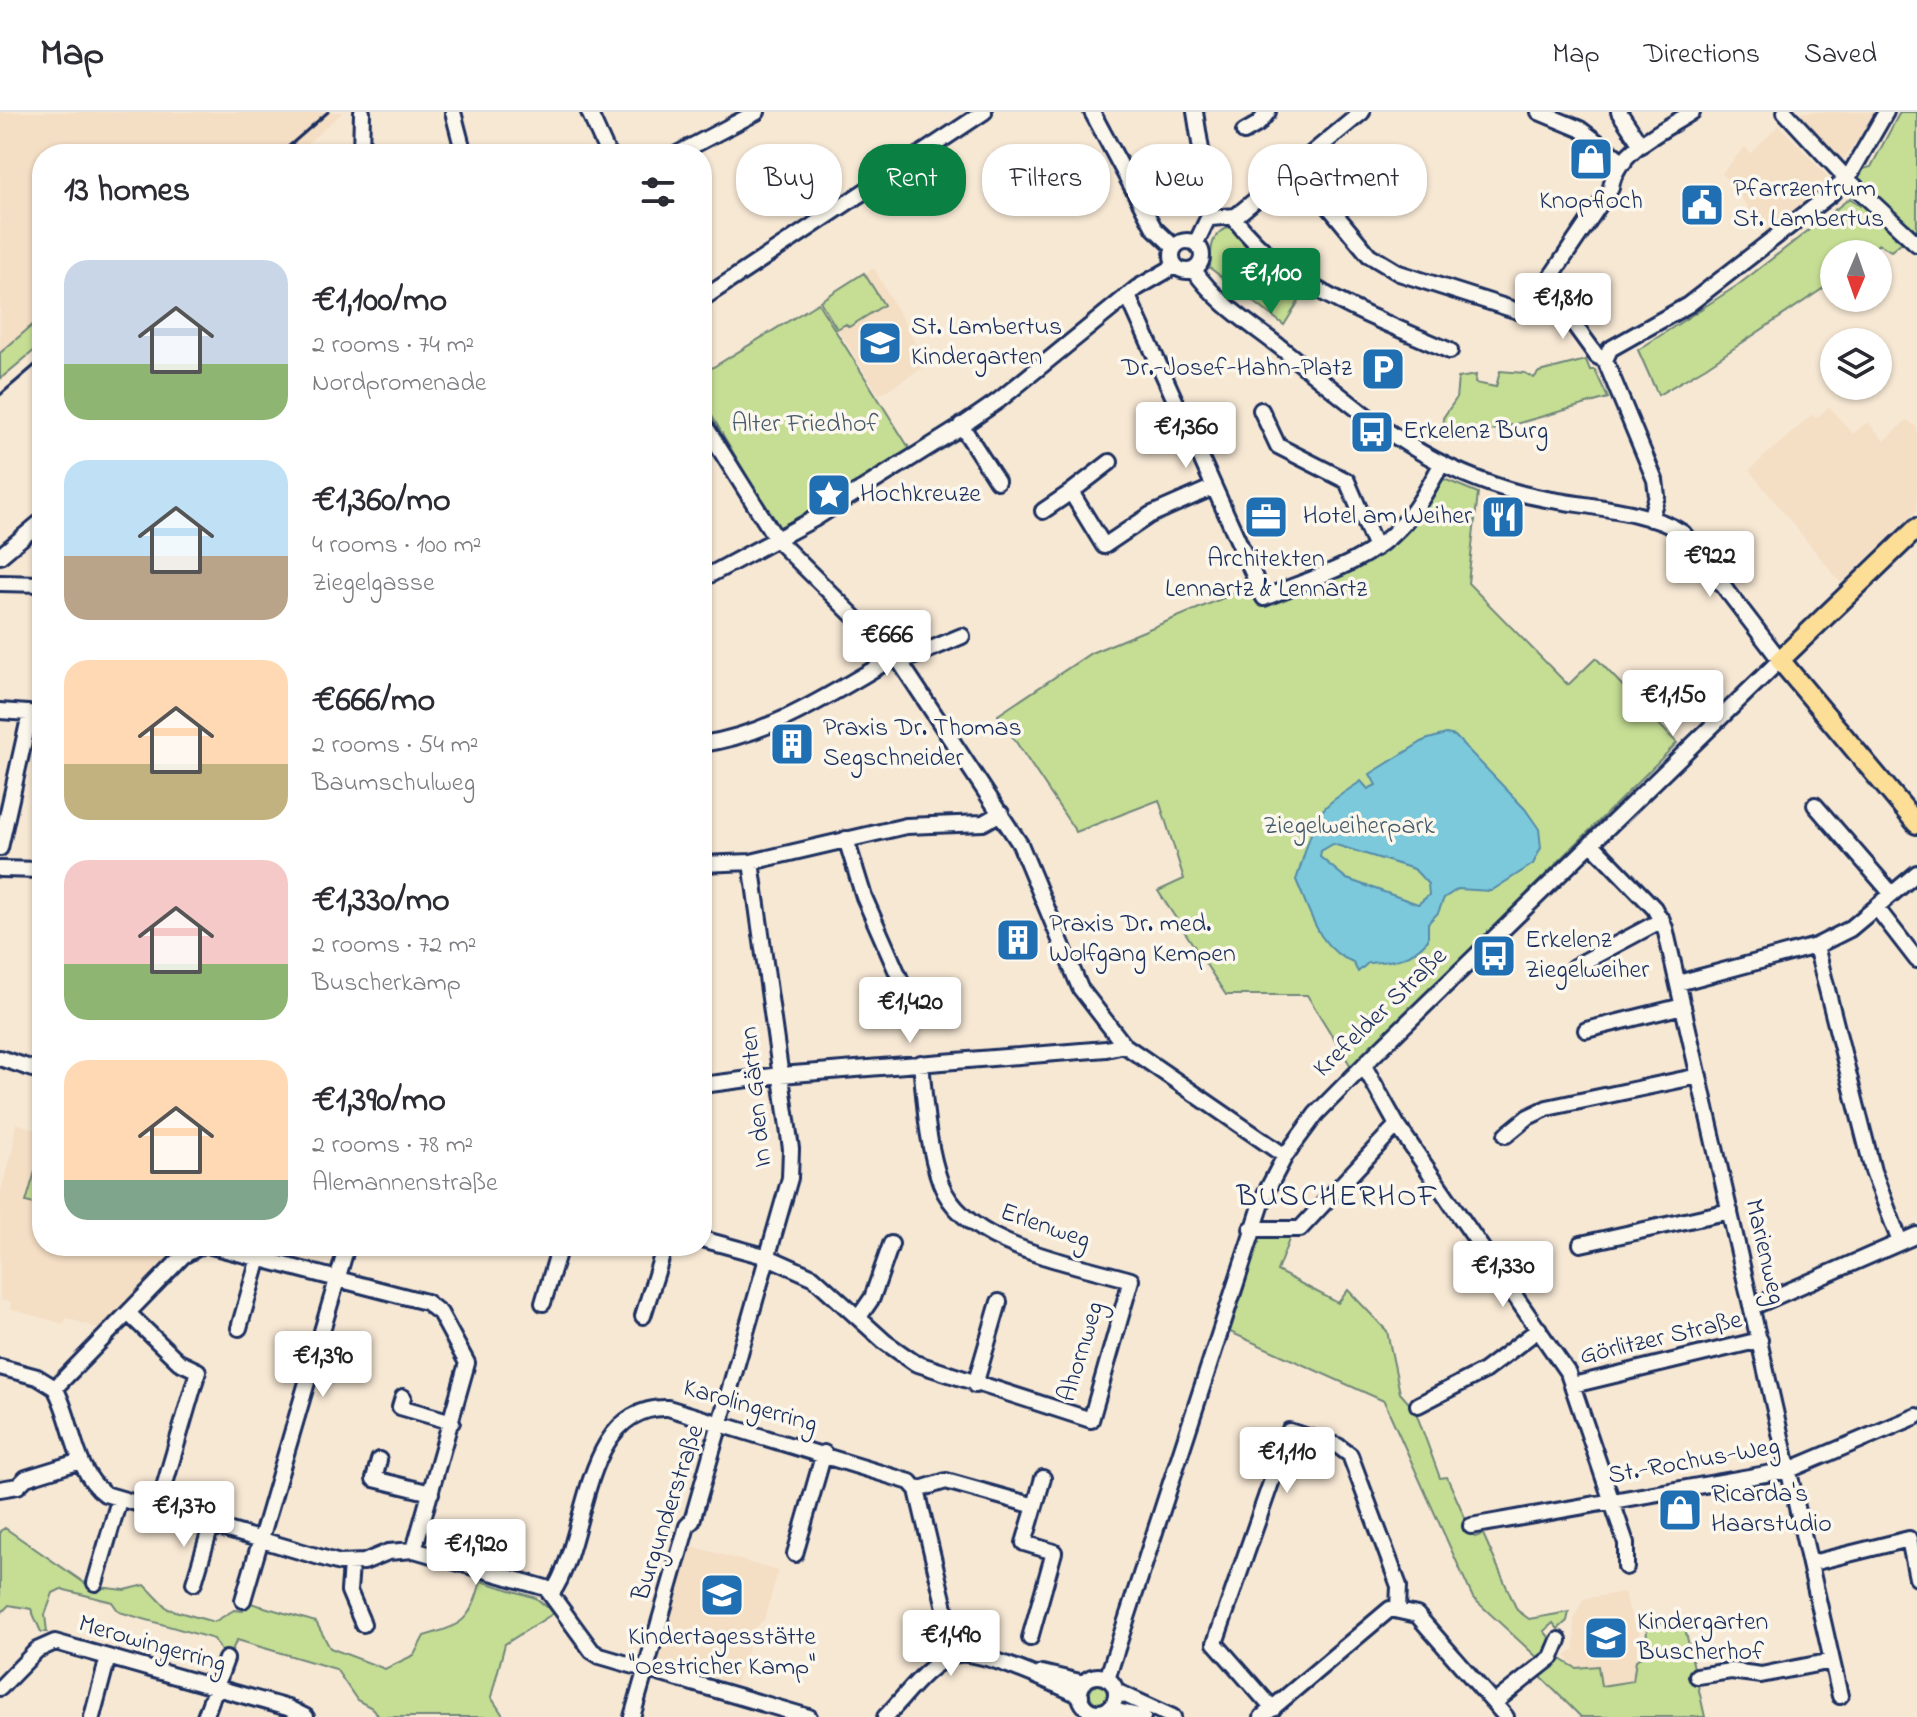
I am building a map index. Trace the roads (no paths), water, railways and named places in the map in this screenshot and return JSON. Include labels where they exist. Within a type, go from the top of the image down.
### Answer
[{"type":"main road","name":"Krefelder Straße","points":[[1780,660],[1917,528]]},
{"type":"main road","points":[[1780,660],[1917,824]]},
{"type":"street","points":[[361,144],[362,112]]},
{"type":"street","points":[[453,112],[461,144]]},
{"type":"street","points":[[589,112],[603,144]]},
{"type":"street","points":[[696,144],[757,112]]},
{"type":"street","points":[[712,292],[984,112]]},
{"type":"street","points":[[1092,112],[1154,228],[1174,247]]},
{"type":"street","points":[[1195,112],[1211,218],[1196,243]]},
{"type":"street","points":[[1244,132],[1258,124],[1268,112]]},
{"type":"street","points":[[1325,144],[1362,112]]},
{"type":"street","points":[[1539,112],[1580,129],[1624,162]]},
{"type":"street","points":[[1619,112],[1641,145]]},
{"type":"street","points":[[1650,519],[1657,496],[1655,480],[1605,360],[1597,356],[1549,290],[1550,278],[1611,188],[1615,173],[1624,162],[1641,145],[1692,112]]},
{"type":"street","points":[[1785,112],[1846,178],[1917,244]]},
{"type":"street","points":[[1605,360],[1610,349],[1688,305],[1774,241],[1846,178],[1886,112]]},
{"type":"street","points":[[1211,218],[1236,216],[1248,207]]},
{"type":"street","points":[[1236,216],[1237,222],[1262,253],[1287,273],[1319,291],[1450,351]]},
{"type":"street","points":[[1335,216],[1369,255],[1399,273],[1521,312],[1541,292],[1549,290]]},
{"type":"street","points":[[1194,270],[1184,271],[1175,266],[1171,256],[1174,247],[1183,241],[1196,243]]},
{"type":"street","points":[[1194,270],[1202,258],[1196,243]]},
{"type":"street","points":[[712,574],[777,540],[998,401],[1128,296],[1162,271],[1175,266]]},
{"type":"street","points":[[1194,270],[1219,299],[1367,418],[1441,465],[1523,494],[1668,524],[1691,540],[1780,660]]},
{"type":"street","points":[[1128,296],[1264,598],[1376,548],[1403,524],[1441,465]]},
{"type":"street","points":[[1261,410],[1278,446],[1347,481],[1376,548]]},
{"type":"street","points":[[961,425],[997,481]]},
{"type":"street","points":[[712,437],[777,540],[898,660],[1020,844],[1080,988],[1124,1045],[1285,1156]]},
{"type":"street","points":[[1043,511],[1110,462]]},
{"type":"street","points":[[1071,492],[1104,546],[1150,515],[1214,487]]},
{"type":"street","points":[[0,556],[32,529]]},
{"type":"street","points":[[0,583],[32,584]]},
{"type":"street","points":[[712,742],[757,731],[898,660],[962,636]]},
{"type":"street","name":"Krefelder Straße","points":[[1111,1685],[1251,1229],[1285,1156],[1316,1114],[1780,660]]},
{"type":"street","points":[[0,711],[32,714]]},
{"type":"street","points":[[0,848],[32,729]]},
{"type":"street","points":[[1815,805],[1892,894]]},
{"type":"street","points":[[712,864],[751,862],[906,826],[983,823],[1001,813]]},
{"type":"street","points":[[846,839],[864,897],[900,979]]},
{"type":"street","name":"Marienweg","points":[[1592,844],[1662,920],[1812,1563],[1840,1696]]},
{"type":"street","name":"In den Gärten","points":[[736,1369],[790,1178],[791,1149],[751,862]]},
{"type":"street","points":[[0,869],[32,870]]},
{"type":"street","points":[[1678,983],[1816,946],[1850,929],[1917,873]]},
{"type":"street","points":[[1876,907],[1917,960]]},
{"type":"street","points":[[1574,967],[1662,920]]},
{"type":"street","points":[[1816,946],[1873,1171],[1900,1242]]},
{"type":"street","points":[[1586,1030],[1683,1006]]},
{"type":"street","points":[[712,1084],[1124,1045]]},
{"type":"street","points":[[0,1058],[32,1069]]},
{"type":"street","name":"Erlenweg","points":[[921,1063],[927,1122],[940,1178],[955,1208],[967,1221],[1018,1246],[1131,1280]]},
{"type":"street","points":[[1364,1066],[1397,1125],[1539,1329],[1573,1385],[1626,1543],[1626,1567]]},
{"type":"street","points":[[1506,1135],[1528,1117],[1547,1108],[1699,1076]]},
{"type":"street","points":[[1251,1229],[1300,1229],[1397,1125]]},
{"type":"street","points":[[1581,1244],[1730,1211]]},
{"type":"street","points":[[1752,1307],[1917,1235]]},
{"type":"street","name":"Ahornweg","points":[[712,1242],[768,1257],[813,1277],[885,1342],[915,1363],[975,1385],[1091,1420],[1131,1280]]},
{"type":"street","points":[[859,1317],[872,1298],[891,1244]]},
{"type":"street","points":[[55,1388],[183,1256]]},
{"type":"street","points":[[251,1256],[426,1302],[440,1313],[467,1363],[414,1550]]},
{"type":"street","points":[[243,1600],[344,1256]]},
{"type":"street","points":[[543,1303],[557,1256]]},
{"type":"street","points":[[643,1316],[662,1256]]},
{"type":"street","points":[[239,1328],[259,1258]]},
{"type":"street","points":[[975,1385],[999,1302]]},
{"type":"street","points":[[129,1314],[179,1362],[198,1371],[157,1511]]},
{"type":"street","points":[[1418,1405],[1484,1371],[1539,1329]]},
{"type":"street","name":"Görlitzer Straße","points":[[1573,1385],[1760,1340]]},
{"type":"street","points":[[0,1367],[37,1377],[55,1388],[81,1461],[94,1486],[119,1500],[351,1564],[388,1552],[414,1550],[552,1593],[592,1651],[645,1670],[809,1717]]},
{"type":"street","name":"Burgunderstraße","points":[[632,1717],[736,1369]]},
{"type":"street","points":[[403,1397],[400,1407],[452,1422]]},
{"type":"street","name":"Karolingerring","points":[[552,1593],[558,1585],[605,1441],[614,1431],[656,1408],[722,1423],[895,1475],[910,1482],[917,1490]]},
{"type":"street","name":"St.-Rochus-Weg","points":[[1471,1526],[1789,1470],[1917,1416]]},
{"type":"street","points":[[1398,1609],[1399,1586],[1350,1455],[1338,1446],[1289,1431],[1215,1643],[1267,1713],[1390,1609],[1398,1609],[1417,1615],[1506,1717]]},
{"type":"street","name":"Karolingerring","points":[[795,1554],[824,1453]]},
{"type":"street","points":[[379,1460],[374,1479],[431,1493]]},
{"type":"street","points":[[0,1489],[18,1486],[26,1478],[81,1461]]},
{"type":"street","points":[[1030,1638],[1054,1552],[1024,1543],[1043,1478]]},
{"type":"street","points":[[956,1654],[917,1490],[946,1481],[1035,1506]]},
{"type":"street","points":[[95,1583],[119,1500]]},
{"type":"street","points":[[194,1583],[211,1526]]},
{"type":"street","points":[[1812,1563],[1909,1539],[1917,1578]]},
{"type":"street","points":[[351,1564],[349,1591],[363,1624]]},
{"type":"street","points":[[1494,1703],[1552,1657],[1559,1640]]},
{"type":"street","name":"Merowingerring","points":[[0,1688],[47,1643],[288,1708],[306,1717]]},
{"type":"street","points":[[885,1717],[941,1661],[956,1654],[973,1655],[1082,1690]]},
{"type":"street","points":[[92,1717],[108,1657]]},
{"type":"street","points":[[205,1717],[226,1659]]},
{"type":"street","points":[[1697,1676],[1731,1671],[1761,1675],[1832,1661]]},
{"type":"street","points":[[1082,1690],[1097,1677],[1173,1717]]},
{"type":"street","points":[[1099,1712],[1115,1700],[1111,1685]]},
{"type":"street","points":[[1082,1690],[1085,1706],[1099,1712],[1143,1717]]},
{"type":"water","points":[[1446,734],[1455,736],[1525,809],[1539,829],[1541,848],[1533,864],[1491,891],[1458,889],[1444,898],[1438,913],[1428,923],[1428,940],[1414,952],[1393,960],[1368,963],[1358,972],[1353,962],[1341,956],[1324,939],[1296,880],[1316,820],[1324,809],[1361,781],[1368,789],[1376,785],[1370,774],[1425,740]],"holes":[[[1333,844],[1414,869],[1428,884],[1429,895],[1418,904],[1347,879],[1320,857],[1321,851]]]},
{"type":"railway","points":[[291,144],[328,112]]},
{"type":"railway","points":[[0,395],[32,368]]},
{"type":"place","name":"Knopfloch","points":[[1591,159]]},
{"type":"place","name":"Pfarrzentrum St. Lambertus","points":[[1702,205]]},
{"type":"place","name":"St. Lambertus Kindergarten","points":[[880,343]]},
{"type":"place","name":"Dr.-Josef-Hahn-Platz","points":[[1383,369]]},
{"type":"place","name":"Erkelenz Burg","points":[[1372,432]]},
{"type":"place","name":"Hochkreuze","points":[[829,495]]},
{"type":"place","name":"Architekten Lennartz & Lennartz","points":[[1266,517]]},
{"type":"place","name":"Hotel am Weiher","points":[[1503,517]]},
{"type":"place","name":"Praxis Dr. Thomas Segschneider","points":[[792,744]]},
{"type":"place","name":"Praxis Dr. med. Wolfgang Kempen","points":[[1018,940]]},
{"type":"place","name":"Erkelenz Ziegelweiher","points":[[1494,956]]},
{"type":"place","name":"Ricarda's Haarstudio","points":[[1680,1510]]},
{"type":"place","name":"Kindertagesstätte \"Oestricher Kamp\"","points":[[722,1595]]},
{"type":"place","name":"Kindergarten Buscherhof","points":[[1606,1638]]},
{"type":"district","name":"BUSCHERHOF","points":[[1338,1198]]},
{"type":"park label","name":"Alter Friedhof","points":[[805,425]]},
{"type":"park label","name":"Ziegelweiherpark","points":[[1349,827]]}]
